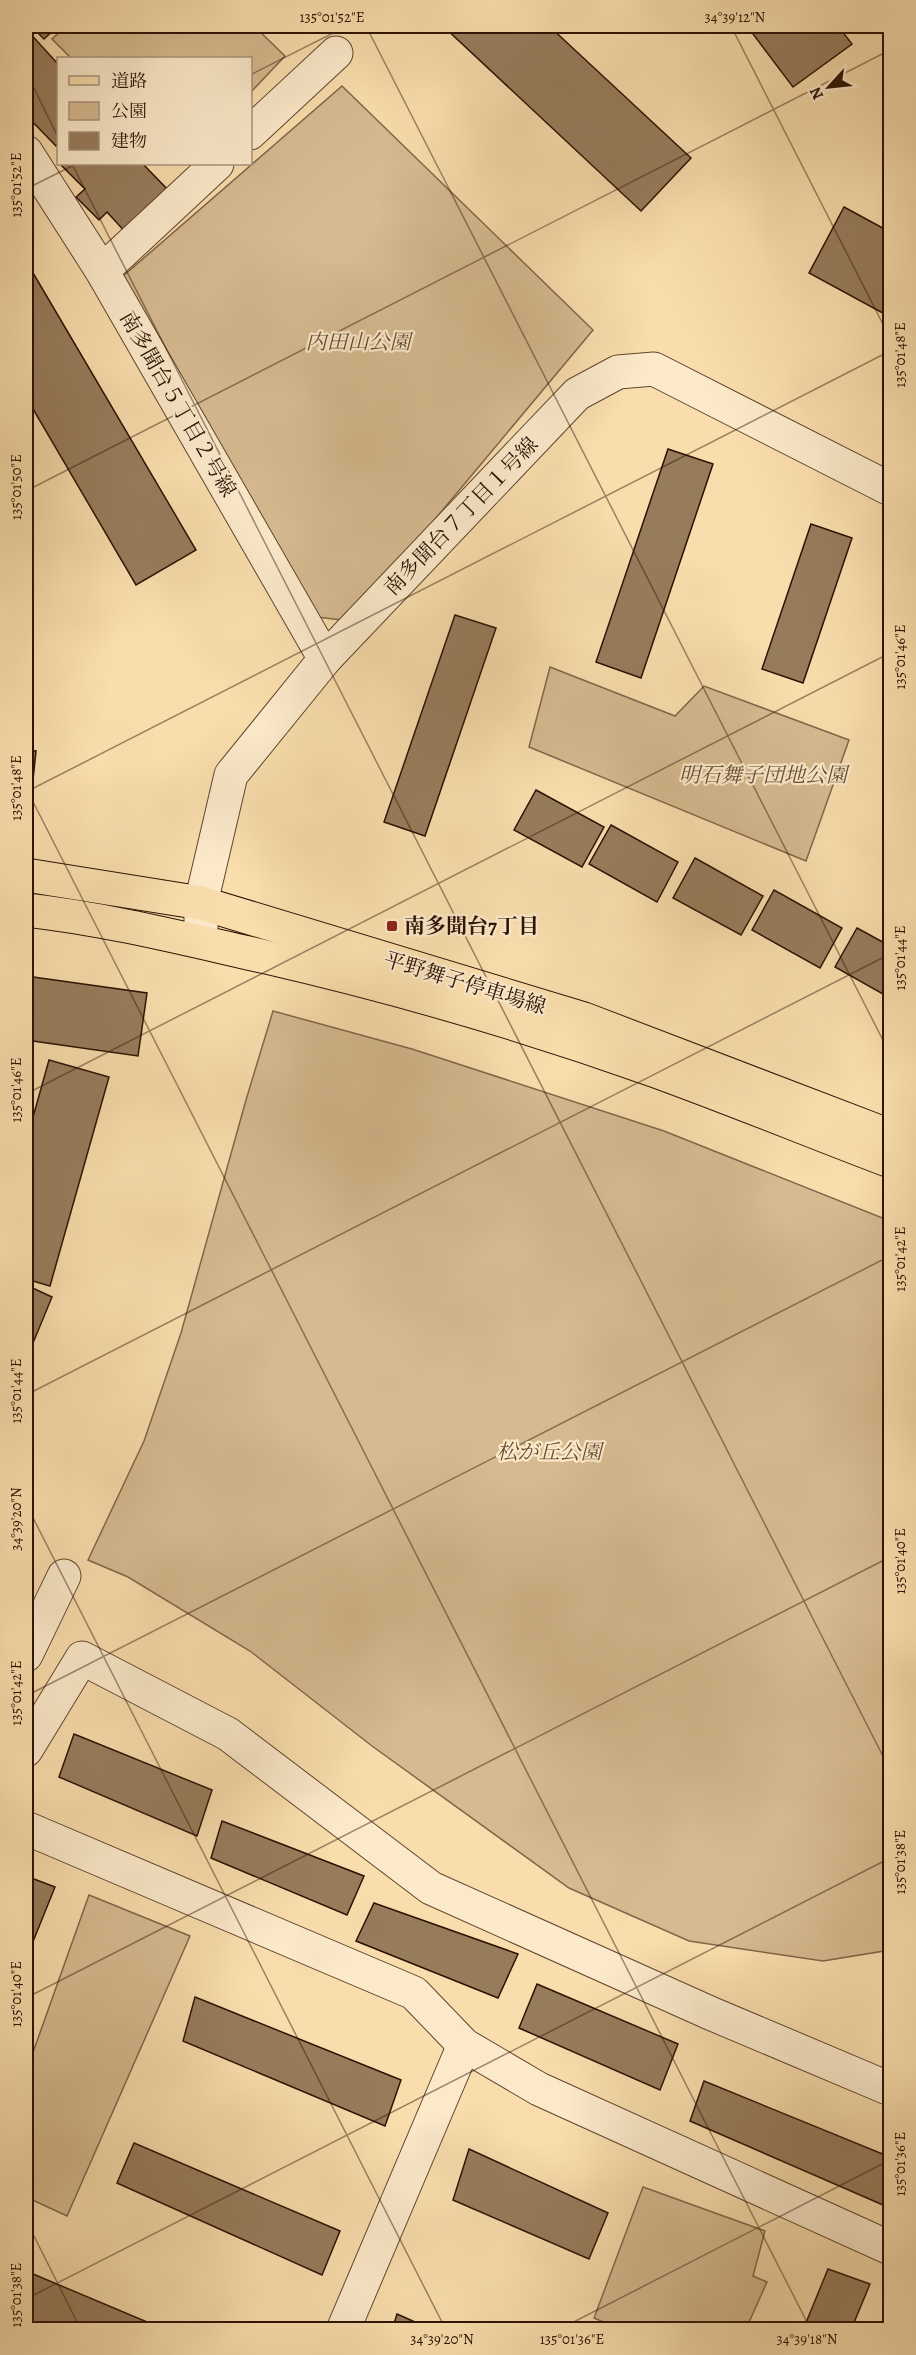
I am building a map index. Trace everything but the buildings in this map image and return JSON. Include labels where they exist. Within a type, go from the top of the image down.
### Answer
[{"type":"main road","name":"平野舞子停車場線","points":[[26,875],[201,903],[584,1019],[891,1136]]},
{"type":"main road","name":"平野舞子停車場線","points":[[26,910],[81,916],[332,971],[487,1016],[652,1070],[891,1161]]},
{"type":"street","points":[[252,131],[336,53]]},
{"type":"street","name":"南多聞台５丁目２号線","points":[[26,152],[102,272],[325,659]]},
{"type":"street","points":[[102,272],[216,165]]},
{"type":"street","name":"南多聞台７丁目１号線","points":[[201,941],[201,903],[231,775],[325,659],[577,394],[618,372],[654,369],[891,489]]},
{"type":"street","points":[[26,1655],[64,1576]]},
{"type":"street","points":[[26,1750],[82,1658],[228,1734],[431,1888],[710,2013],[891,2089]]},
{"type":"street","points":[[26,1828],[414,1993],[464,2045],[539,2089],[891,2248]]},
{"type":"street","points":[[343,2330],[464,2045]]},
{"type":"green space","points":[[66,26],[254,26],[285,56],[252,91],[252,57],[70,57],[52,39]]},
{"type":"green space","name":"内田山公園","points":[[342,86],[593,330],[350,621],[317,617],[122,277]]},
{"type":"green space","name":"明石舞子団地公園","points":[[550,667],[675,716],[704,686],[849,740],[806,861],[529,747]]},
{"type":"green space","name":"松が丘公園","points":[[273,1011],[412,1049],[664,1131],[890,1221],[890,1950],[823,1961],[689,1941],[569,1888],[372,1746],[250,1651],[128,1577],[88,1560],[144,1441],[181,1333]]},
{"type":"green space","points":[[89,1895],[190,1936],[67,2216],[26,2197],[26,2072]]},
{"type":"green space","points":[[643,2187],[765,2231],[753,2276],[767,2282],[746,2329],[620,2329],[594,2318]]},
{"type":"place","name":"南多聞台7丁目","points":[[392,926]]}]
